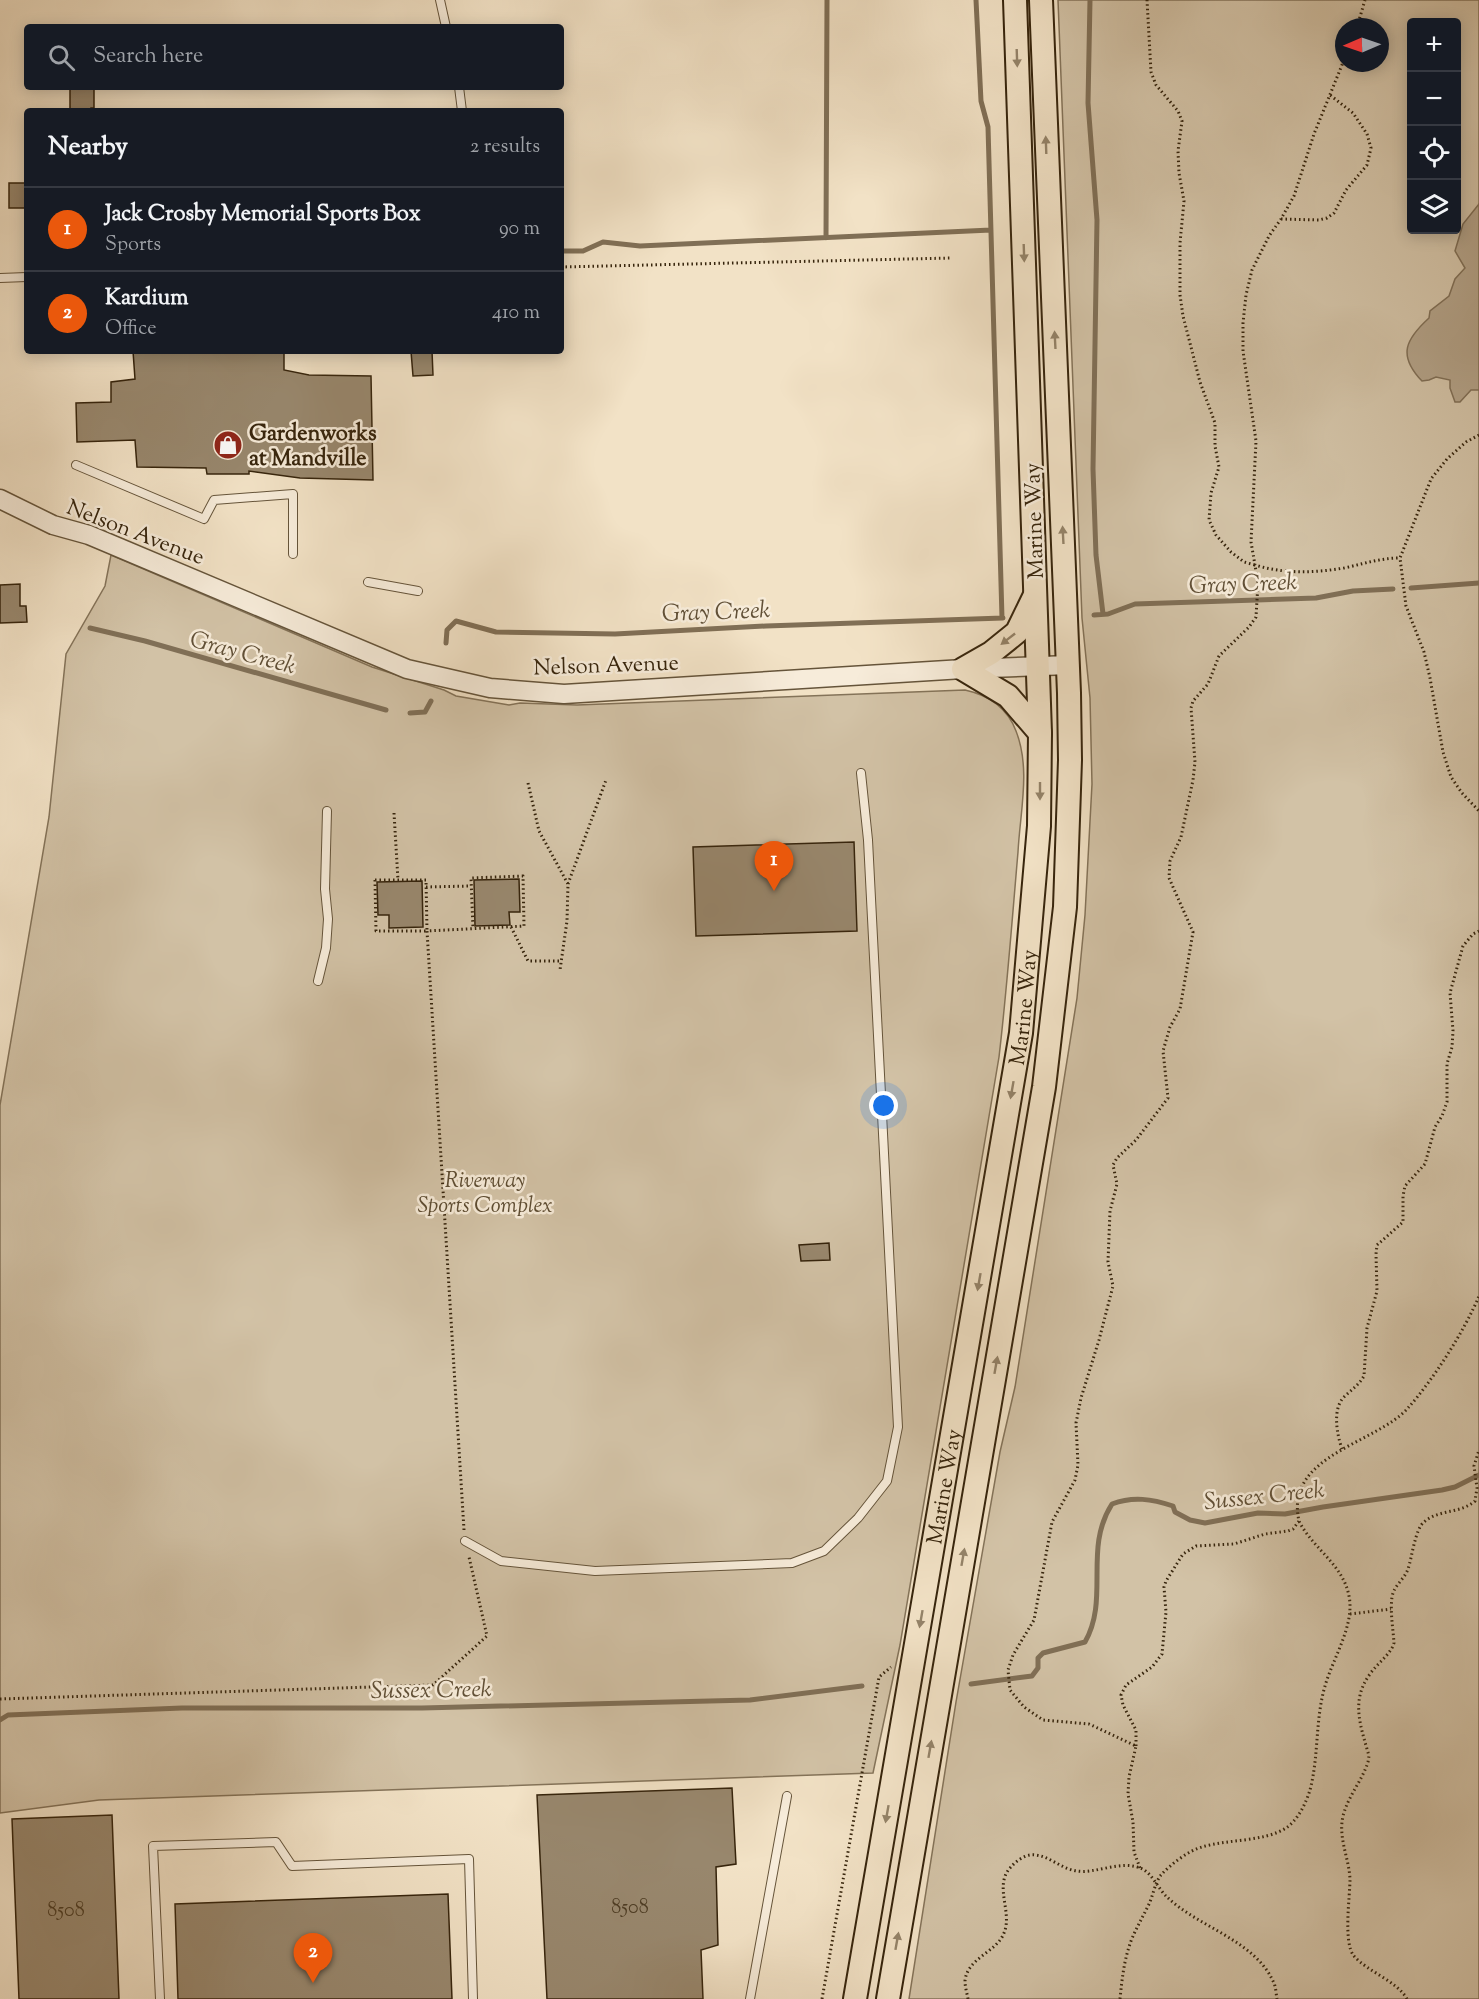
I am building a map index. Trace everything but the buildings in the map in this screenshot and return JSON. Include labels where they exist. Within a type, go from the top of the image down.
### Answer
[{"type":"main road","name":"Marine Way","points":[[855,1999],[1022,1033],[1039,826],[1040,733],[1036,592],[1015,0]]},
{"type":"main road","name":"Marine Way","points":[[888,1999],[1044,1087],[1065,907],[1070,760],[1069,665],[1041,0]]},
{"type":"main road","points":[[1036,592],[1017,632],[991,652],[963,669],[1008,696],[1040,733]]},
{"type":"street","name":"Nelson Avenue","points":[[0,499],[53,525],[99,540],[407,669],[490,688],[564,694],[963,669],[1069,665]]},
{"type":"lane","points":[[440,0],[445,24]]},
{"type":"lane","points":[[459,90],[462,108]]},
{"type":"lane","points":[[0,278],[24,277]]},
{"type":"lane","points":[[76,465],[204,519],[214,500],[293,495],[293,554]]},
{"type":"lane","points":[[368,582],[418,591]]},
{"type":"lane","points":[[465,1541],[501,1561],[595,1571],[792,1563],[824,1551],[858,1518],[887,1481],[898,1426],[868,840],[861,773]]},
{"type":"lane","points":[[318,981],[326,948],[328,919],[325,889],[327,811]]},
{"type":"lane","points":[[750,1999],[787,1796]]},
{"type":"lane","points":[[160,1999],[153,1846],[276,1842],[292,1866],[469,1859],[473,1999]]},
{"type":"path","points":[[1147,0],[1151,72],[1156,85],[1178,111],[1182,121],[1178,162],[1184,201],[1180,243],[1180,295],[1200,382],[1215,423],[1215,446],[1220,468],[1211,493],[1209,520],[1216,535],[1231,552],[1244,562],[1274,571],[1304,572],[1343,568],[1381,558],[1400,558]]},
{"type":"path","points":[[1360,18],[1365,0]]},
{"type":"path","points":[[1136,1746],[1089,1724],[1043,1720],[1024,1707],[1014,1696],[1010,1690],[1008,1670],[1013,1654],[1034,1620],[1052,1522],[1075,1480],[1078,1465],[1076,1423],[1113,1286],[1108,1262],[1110,1211],[1117,1184],[1113,1165],[1117,1158],[1137,1140],[1167,1098],[1164,1044],[1180,1009],[1193,932],[1169,878],[1169,868],[1181,837],[1193,780],[1195,762],[1191,708],[1193,701],[1208,684],[1219,656],[1249,627],[1258,611],[1258,584],[1251,542],[1256,441],[1244,361],[1243,323],[1246,296],[1252,270],[1269,236],[1294,196],[1314,135],[1339,72]]},
{"type":"path","points":[[1281,219],[1319,220],[1327,218],[1334,213],[1346,190],[1367,165],[1371,148],[1367,135],[1353,113],[1330,95]]},
{"type":"path","points":[[564,267],[951,258]]},
{"type":"path","points":[[1479,435],[1466,442],[1447,459],[1431,479],[1400,558],[1406,606],[1424,652],[1443,752],[1451,777],[1479,811]]},
{"type":"path","points":[[561,970],[567,921],[568,884],[606,780]]},
{"type":"path","points":[[528,783],[539,831],[568,884]]},
{"type":"path","points":[[394,813],[398,880]]},
{"type":"path","points":[[0,1699],[433,1685],[487,1636],[465,1541],[427,930],[426,880],[375,880],[376,931],[427,930],[524,926],[523,876],[471,878],[473,928]]},
{"type":"path","points":[[426,887],[471,886]]},
{"type":"path","points":[[511,927],[528,961],[562,961]]},
{"type":"path","points":[[1342,1449],[1337,1412],[1339,1403],[1361,1383],[1364,1376],[1367,1328],[1377,1291],[1377,1245],[1403,1222],[1405,1186],[1425,1164],[1435,1126],[1447,1102],[1447,1064],[1452,1047],[1453,1031],[1450,993],[1463,946],[1473,934],[1479,931]]},
{"type":"path","points":[[1276,1999],[1274,1982],[1257,1959],[1229,1937],[1184,1911],[1167,1897],[1152,1878],[1140,1868],[1134,1852],[1133,1822],[1128,1794],[1129,1777],[1136,1746],[1136,1730],[1123,1706],[1121,1695],[1126,1685],[1152,1667],[1161,1654],[1166,1612],[1164,1587],[1183,1554],[1196,1546],[1234,1544],[1265,1534],[1293,1529],[1299,1519],[1299,1496],[1304,1483],[1317,1466],[1342,1449],[1395,1421],[1408,1408],[1442,1361],[1472,1312],[1479,1296]]},
{"type":"path","points":[[1407,1999],[1401,1991],[1353,1955],[1349,1940],[1350,1877],[1341,1831],[1343,1815],[1368,1762],[1369,1756],[1359,1719],[1360,1690],[1394,1643],[1392,1596],[1397,1584],[1407,1573],[1422,1524],[1437,1515],[1465,1508],[1475,1501],[1477,1488],[1474,1466],[1479,1450]]},
{"type":"path","points":[[1120,1999],[1124,1964],[1131,1941],[1160,1876],[1180,1859],[1199,1848],[1278,1832],[1288,1827],[1300,1813],[1309,1791],[1315,1763],[1318,1717],[1324,1688],[1350,1620],[1350,1614],[1349,1595],[1344,1581],[1299,1519]]},
{"type":"path","points":[[1350,1614],[1391,1609]]},
{"type":"path","points":[[822,1999],[879,1677]]},
{"type":"path","points":[[968,1999],[965,1982],[968,1972],[975,1962],[999,1942],[1004,1933],[1007,1922],[1004,1879],[1012,1866],[1025,1857],[1041,1856],[1068,1870],[1079,1872],[1116,1866],[1140,1868]]},
{"type":"green space","points":[[1058,0],[1479,0],[1479,1999],[909,1999],[956,1702],[1000,1452],[1015,1387],[1077,998],[1085,915],[1092,784],[1090,698],[1082,618]]},
{"type":"green space","name":"Riverway Sports Complex","points":[[111,555],[372,667],[456,696],[509,705],[520,703],[577,705],[965,690],[996,703],[1007,715],[1016,731],[1020,745],[1024,775],[999,1057],[900,1645],[873,1773],[99,1800],[0,1813],[0,1105],[49,817],[66,654],[105,586]]},
{"type":"shaded area","points":[[1479,204],[1479,390],[1471,390],[1460,402],[1455,402],[1450,380],[1436,377],[1422,381],[1414,372],[1407,355],[1410,340],[1429,318],[1430,311],[1449,296],[1455,279],[1465,268],[1455,251],[1463,224]]},
{"type":"waterway","points":[[826,238],[827,0]]},
{"type":"waterway","points":[[976,0],[981,101],[988,127],[1002,618]]},
{"type":"waterway","points":[[1090,0],[1088,103],[1097,220],[1093,469],[1096,555],[1103,614]]},
{"type":"waterway","points":[[564,251],[583,251],[603,242],[640,246],[991,230]]},
{"type":"waterway","name":"Gray Creek","points":[[1411,588],[1479,583]]},
{"type":"waterway","name":"Gray Creek","points":[[1094,615],[1108,614],[1135,604],[1316,598],[1353,591],[1393,589]]},
{"type":"waterway","name":"Gray Creek","points":[[446,643],[447,630],[456,621],[496,632],[615,634],[1003,618]]},
{"type":"waterway","name":"Gray Creek","points":[[90,628],[145,641],[386,710]]},
{"type":"waterway","name":"Gray Creek","points":[[410,713],[425,712],[431,701]]},
{"type":"waterway","name":"Sussex Creek","points":[[971,1684],[1032,1676],[1038,1668],[1038,1658],[1043,1653],[1085,1642],[1096,1608],[1099,1538],[1112,1504],[1135,1499],[1158,1502],[1173,1506],[1175,1512],[1190,1520],[1205,1523],[1258,1513],[1285,1514],[1442,1490],[1455,1487],[1479,1475]]},
{"type":"waterway","name":"Sussex Creek","points":[[0,1720],[8,1715],[182,1708],[422,1708],[750,1700],[862,1686]]},
{"type":"place","name":"Gardenworks at Mandville","points":[[228,445]]},
{"type":"place","name":"Jack Crosby Memorial Sports Box","points":[[774,891]]},
{"type":"place","name":"Kardium","points":[[313,1983]]}]
